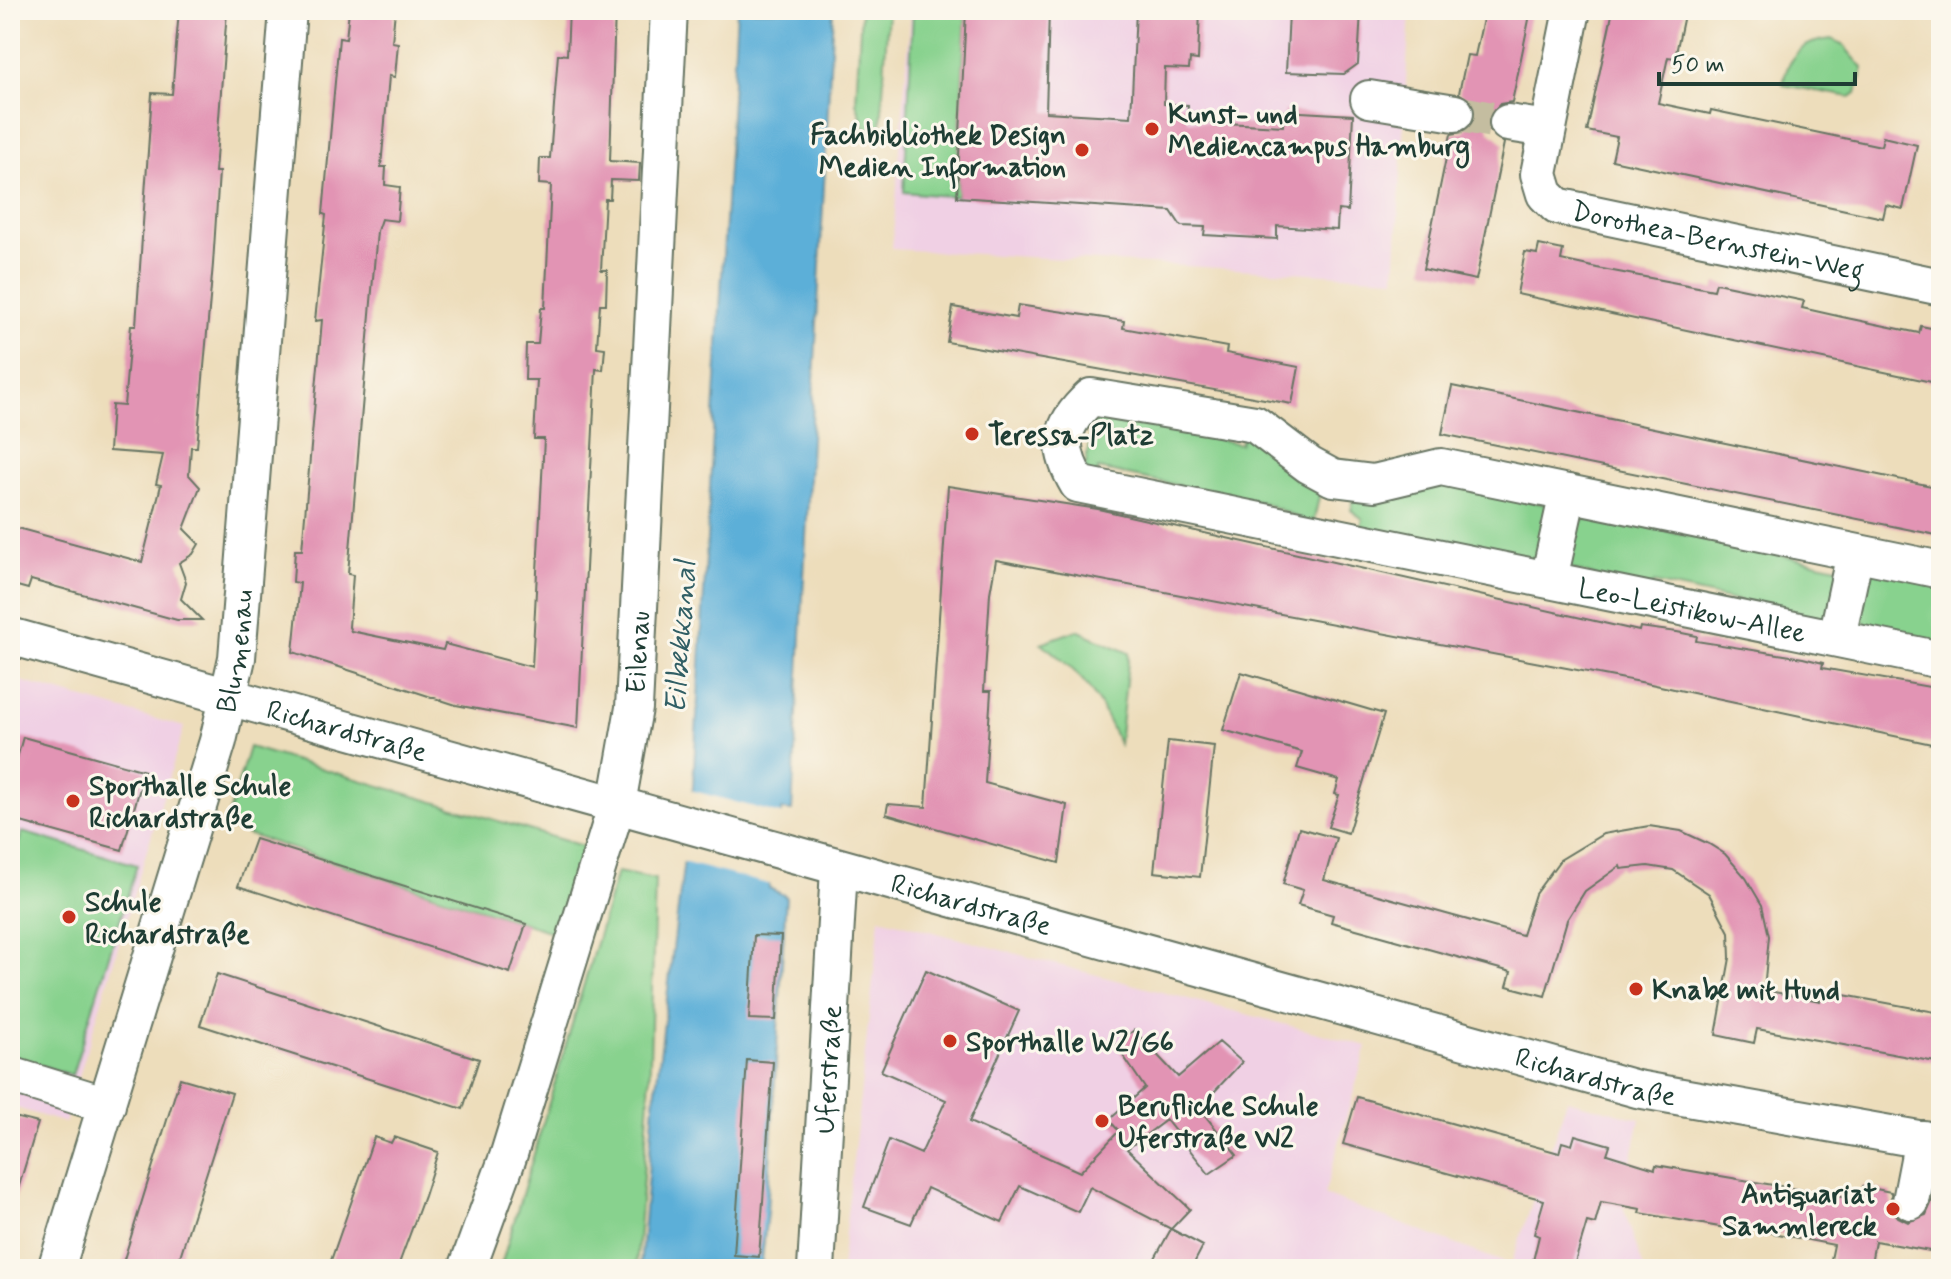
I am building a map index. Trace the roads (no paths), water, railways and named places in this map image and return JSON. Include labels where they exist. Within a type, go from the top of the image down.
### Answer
[{"type":"street","name":"Blumenau","points":[[56,1269],[218,741],[237,658],[288,10]]},
{"type":"street","name":"Eilenau","points":[[467,1269],[508,1157],[617,804],[634,708],[669,10]]},
{"type":"street","name":"Dorothea-Bernstein-Weg","points":[[1572,10],[1539,178],[1545,194],[1561,209],[1941,287]]},
{"type":"street","points":[[1369,99],[1455,113]]},
{"type":"street","points":[[1508,123],[1547,129]]},
{"type":"street","name":"Leo-Leistikow-Allee","points":[[1941,570],[1441,467],[1374,483],[1333,478],[1309,465],[1255,424],[1091,397],[1071,415],[1063,439],[1065,463],[1078,484],[1941,660]]},
{"type":"street","points":[[1320,533],[1333,478]]},
{"type":"street","name":"Leo-Leistikow-Allee","points":[[1549,579],[1568,493]]},
{"type":"street","name":"Leo-Leistikow-Allee","points":[[1837,637],[1855,553]]},
{"type":"street","name":"Richardstraße","points":[[10,636],[1637,1089],[1932,1141]]},
{"type":"street","name":"Uferstraße","points":[[816,1269],[839,869]]},
{"type":"street","points":[[10,1075],[107,1105]]},
{"type":"street","points":[[1911,1201],[1932,1141]]},
{"type":"water","points":[[737,10],[833,10],[792,811],[782,810],[769,888],[786,896],[767,1212],[761,1269],[640,1269],[654,1104],[693,786]]},
{"type":"tunnel","points":[[1455,113],[1508,123]]},
{"type":"place","name":"Kunst- und Mediencampus Hamburg","points":[[1152,129]]},
{"type":"place","name":"Fachbibliothek Design Medien Information","points":[[1082,150]]},
{"type":"place","name":"Teressa-Platz","points":[[972,434]]},
{"type":"place","name":"Sporthalle Schule Richardstraße","points":[[73,801]]},
{"type":"place","name":"Schule Richardstraße","points":[[69,917]]},
{"type":"place","name":"Knabe mit Hund","points":[[1636,989]]},
{"type":"place","name":"Sporthalle W2/G6","points":[[950,1041]]},
{"type":"place","name":"Berufliche Schule Uferstraße W2","points":[[1102,1121]]},
{"type":"place","name":"Antiquariat Sammlereck","points":[[1893,1209]]},
{"type":"water label","name":"Eilbekkanal","points":[[680,637]]}]
